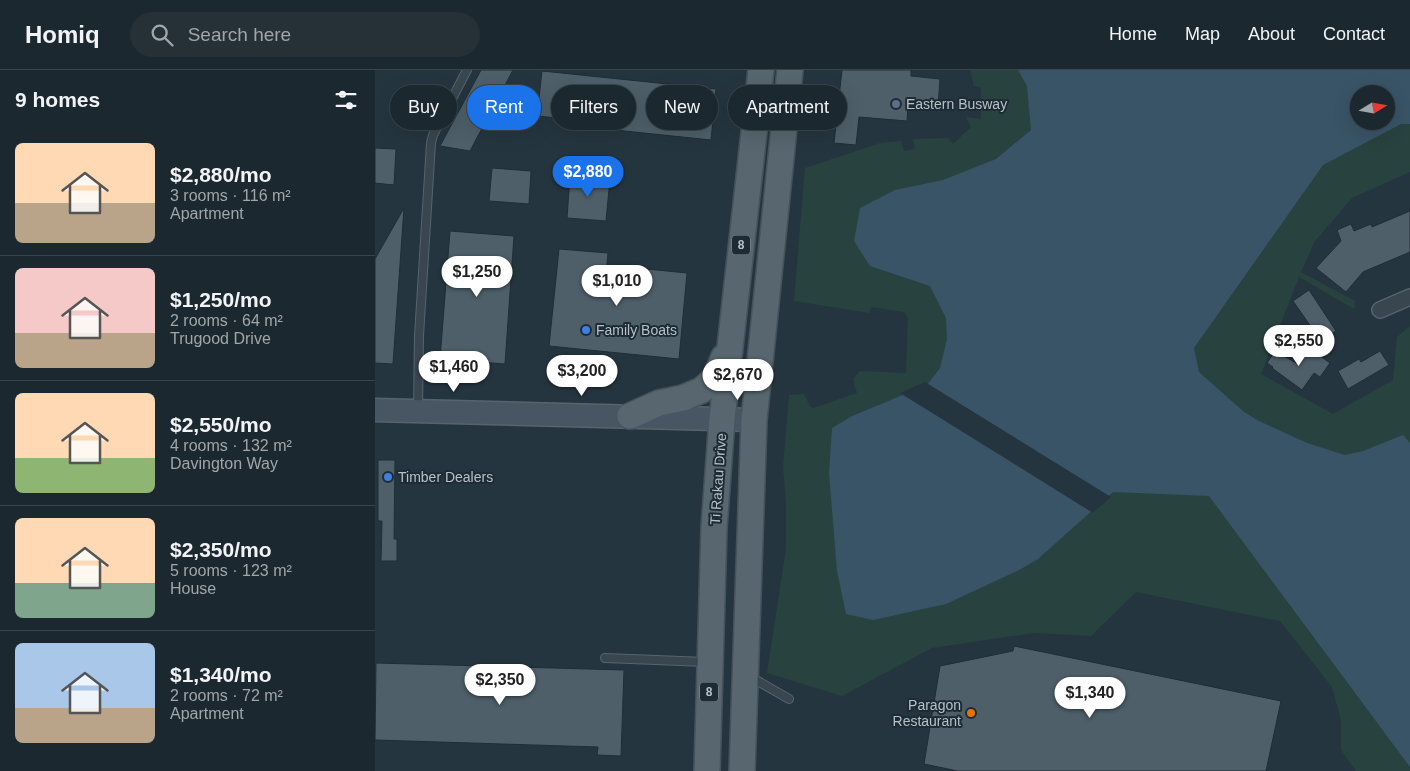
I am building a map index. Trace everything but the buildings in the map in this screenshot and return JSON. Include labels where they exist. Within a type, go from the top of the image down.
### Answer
[{"type":"main road","name":"Ti Rakau Drive","points":[[707,771],[714,528],[722,419],[761,70]]},
{"type":"main road","points":[[742,771],[754,420],[790,70]]},
{"type":"main road","points":[[631,416],[659,403],[683,398],[702,390],[715,378],[729,345]]},
{"type":"main road","points":[[375,410],[754,420]]},
{"type":"street","points":[[1380,310],[1410,297]]},
{"type":"lane","points":[[418,411],[419,336],[431,143],[433,135],[467,70]]},
{"type":"lane","points":[[605,658],[710,662]]},
{"type":"lane","points":[[745,674],[789,699]]},
{"type":"green space","points":[[970,70],[1410,70],[1410,172],[1352,198],[1315,241],[1301,272],[1355,301],[1354,309],[1299,277],[1261,374],[1333,414],[1393,380],[1397,337],[1410,326],[1410,771],[1356,771],[1341,750],[1341,720],[1332,687],[1280,621],[1136,592],[1091,636],[1034,633],[932,648],[842,696],[767,673],[786,549],[786,503],[783,467],[789,395],[804,394],[813,408],[857,393],[853,379],[860,371],[906,373],[908,318],[904,312],[871,307],[869,313],[794,301],[805,168],[880,143],[901,141],[904,151],[915,149],[913,139],[948,138],[953,144],[971,127],[966,117],[981,119],[981,87],[974,86]]},
{"type":"water","points":[[1018,70],[1410,70],[1410,124],[1401,124],[1395,127],[1395,85],[1350,85],[1350,130],[1390,130],[1323,165],[1194,348],[1199,372],[1244,412],[1307,443],[1345,455],[1363,451],[1403,435],[1410,443],[1410,767],[1209,496],[1113,492],[1038,559],[1021,569],[946,604],[873,620],[846,614],[837,571],[829,473],[832,428],[852,416],[927,385],[940,368],[947,339],[946,318],[930,286],[870,266],[854,241],[860,208],[895,190],[943,180],[996,159],[1031,130],[1027,86]]},
{"type":"pier","points":[[925,382],[1111,497],[1093,513],[900,393]]},
{"type":"place","name":"Eastern Busway","points":[[896,104]]},
{"type":"place","name":"Family Boats","points":[[586,330]]},
{"type":"place","name":"Timber Dealers","points":[[388,477]]},
{"type":"place","name":"Paragon Restaurant","points":[[971,713]]}]
